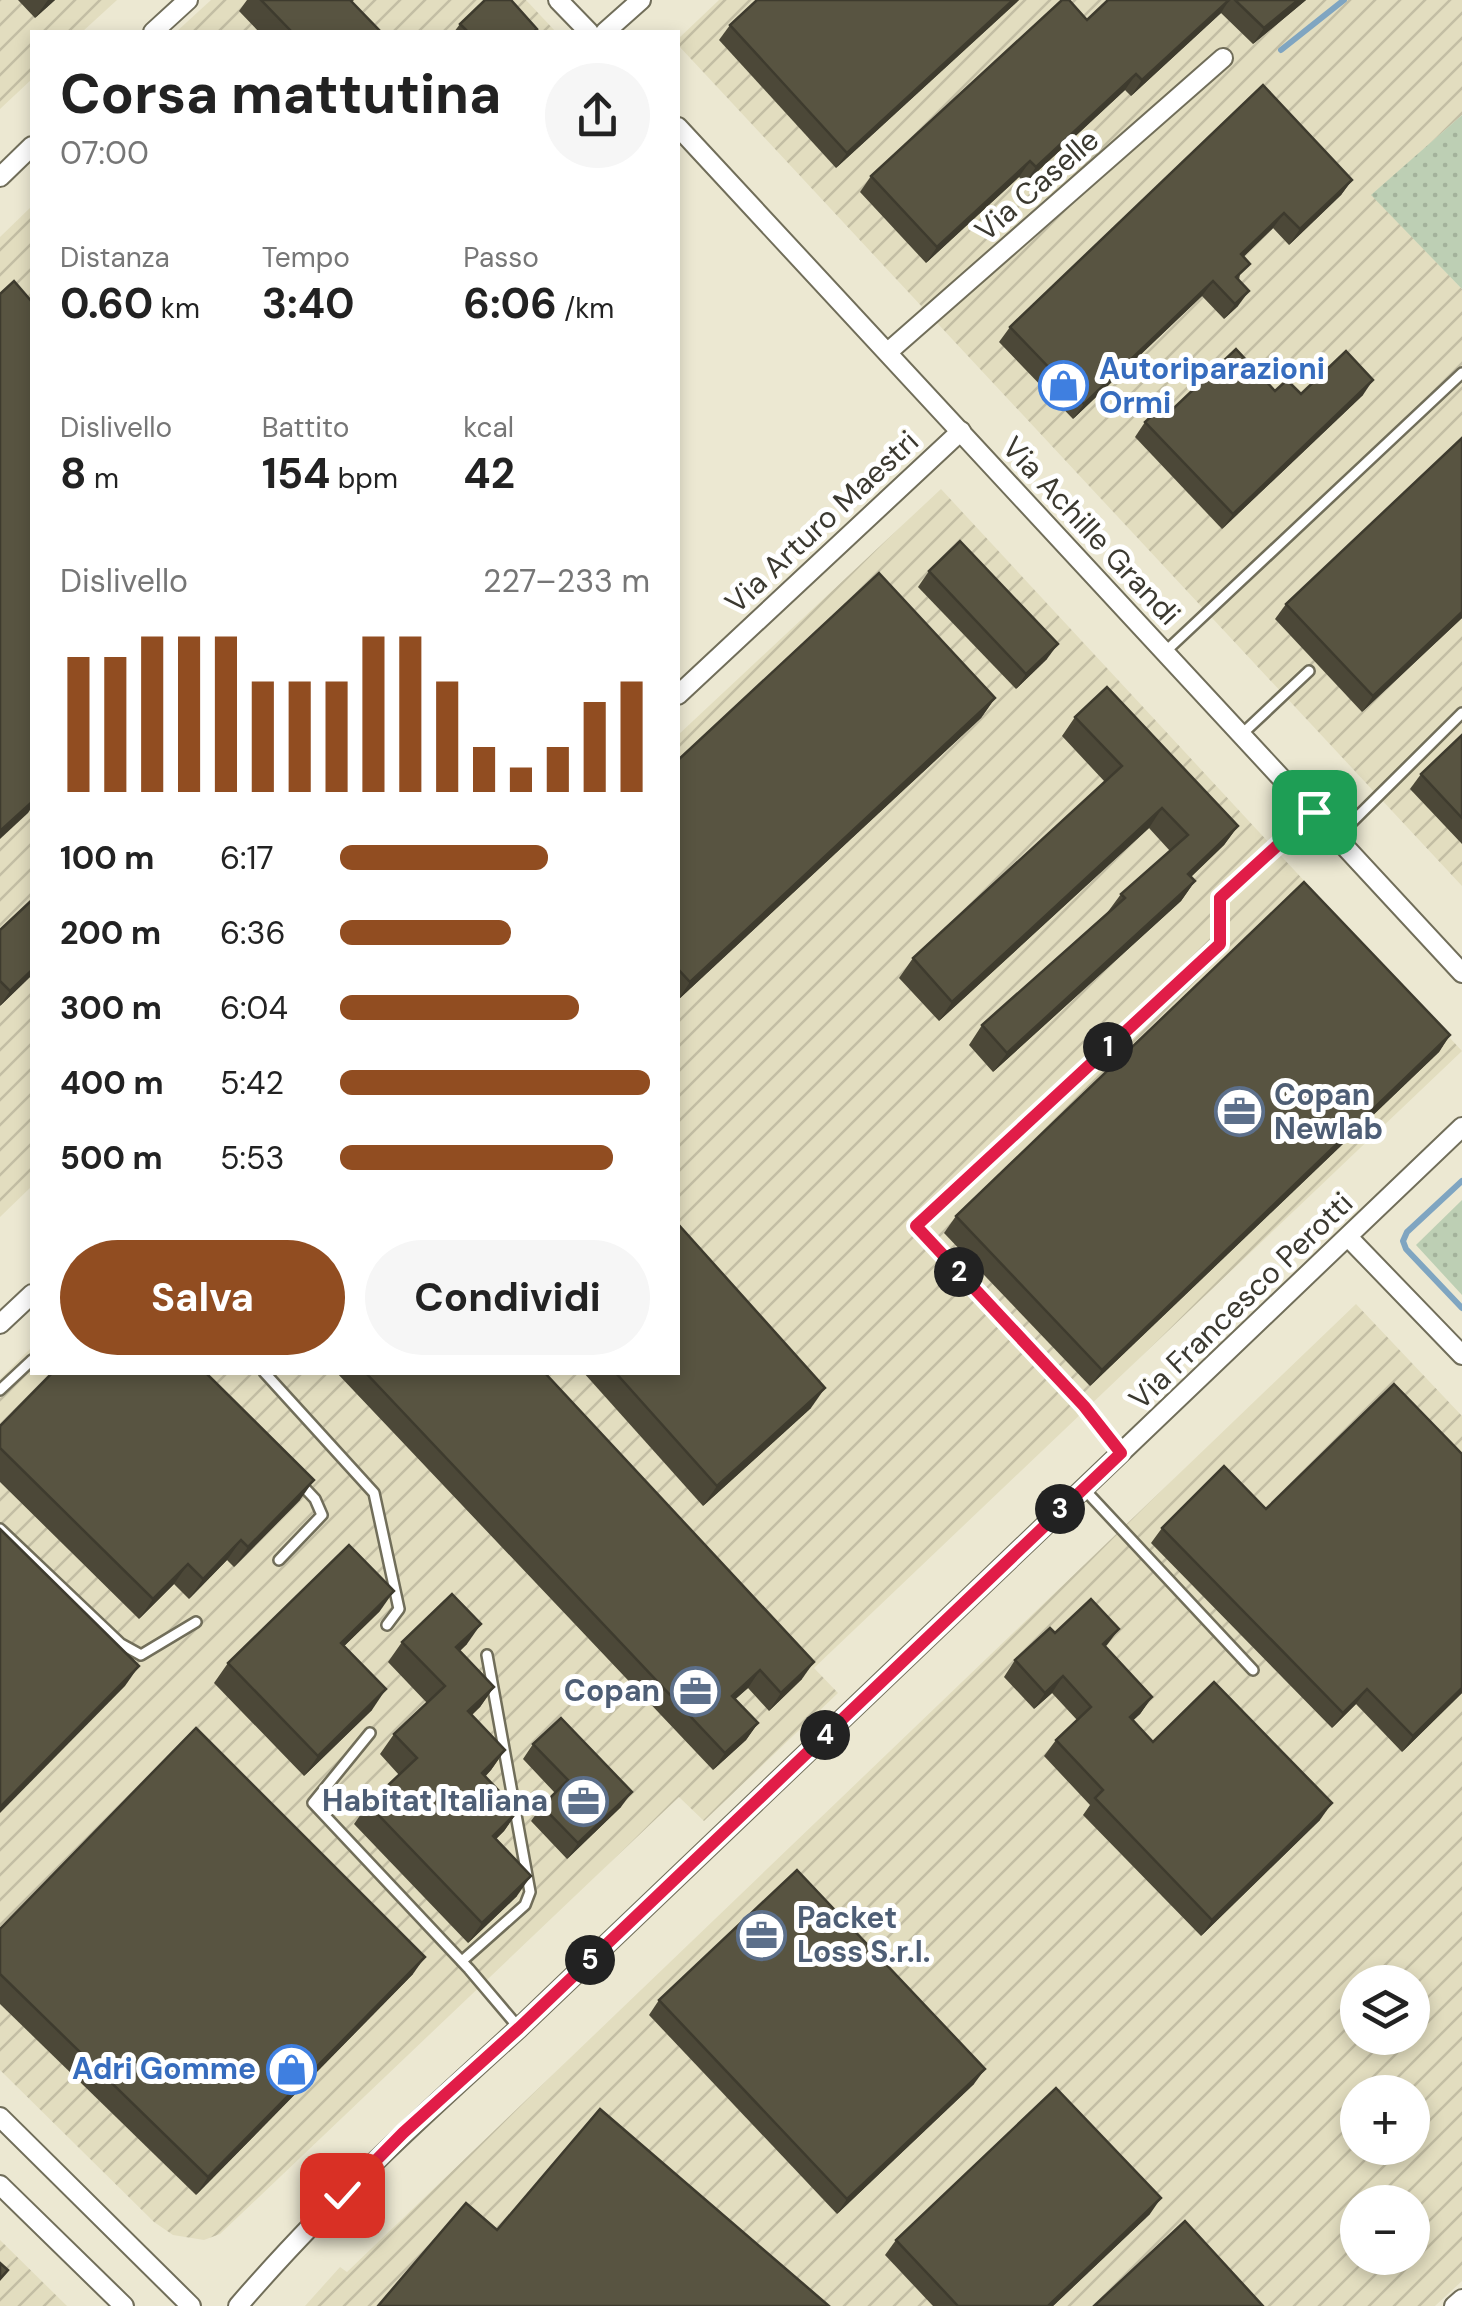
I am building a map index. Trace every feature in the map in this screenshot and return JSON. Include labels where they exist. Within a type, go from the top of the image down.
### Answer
[{"type":"street","points":[[156,30],[188,0]]},
{"type":"street","points":[[558,0],[586,30]]},
{"type":"street","points":[[607,30],[641,0]]},
{"type":"street","name":"Via Caselle","points":[[888,352],[1223,58]]},
{"type":"street","name":"Via Achille Grandi","points":[[680,130],[1462,973]]},
{"type":"street","points":[[0,177],[30,148]]},
{"type":"street","name":"Via Arturo Maestri","points":[[680,693],[961,431]]},
{"type":"street","name":"Via Francesco Perotti","points":[[238,2306],[280,2257],[403,2133],[519,2028],[1462,1126]]},
{"type":"street","points":[[1349,1238],[1462,1355]]},
{"type":"street","points":[[0,1324],[30,1296]]},
{"type":"street","points":[[0,2117],[191,2306]]},
{"type":"street","points":[[0,2184],[124,2306]]},
{"type":"street","points":[[1454,2306],[1462,2298]]},
{"type":"lane","points":[[1166,651],[1462,373]]},
{"type":"lane","points":[[1242,734],[1309,671]]},
{"type":"lane","points":[[1336,839],[1462,713]]},
{"type":"lane","points":[[1121,1453],[1084,1406],[916,1226],[1220,944],[1220,898],[1314,812]]},
{"type":"lane","points":[[0,1390],[30,1362]]},
{"type":"lane","points":[[267,1375],[374,1493],[399,1610],[386,1624]]},
{"type":"lane","points":[[279,1560],[322,1516],[315,1498],[288,1471]]},
{"type":"lane","points":[[1082,1488],[1252,1670]]},
{"type":"lane","points":[[0,1529],[121,1644],[142,1654],[196,1622]]},
{"type":"lane","points":[[462,1961],[525,1905],[530,1892],[487,1655]]},
{"type":"lane","points":[[370,1733],[313,1803],[462,1961],[519,2028]]},
{"type":"shaded area","points":[[0,0],[117,0],[84,30],[30,30],[30,81],[0,109]]},
{"type":"shaded area","points":[[211,0],[526,0],[554,30],[178,30]]},
{"type":"shaded area","points":[[719,0],[1462,0],[1462,115],[1372,195],[1462,289],[1462,886],[680,47],[680,37]]},
{"type":"shaded area","points":[[30,208],[30,1188],[0,1217],[0,237]]},
{"type":"shaded area","points":[[941,489],[1462,1051],[814,1668],[838,1693],[704,1821],[679,1797],[220,2234],[204,2240],[173,2235],[154,2222],[0,2070],[0,1379],[30,1349],[30,1375],[680,1375],[680,733]]},
{"type":"shaded area","points":[[1356,1304],[1462,1416],[1462,2281],[1435,2306],[305,2306],[340,2267],[347,2272]]},
{"type":"shaded area","points":[[0,2240],[67,2306],[0,2306]]},
{"type":"green space","points":[[1462,115],[1462,289],[1371,195]]},
{"type":"green space","points":[[1462,1200],[1462,1295],[1416,1245]]},
{"type":"building","points":[[261,0],[350,0],[379,30],[290,30]]},
{"type":"building","points":[[485,0],[511,0],[537,29],[466,30],[460,24]]},
{"type":"building","points":[[757,0],[1013,0],[847,153],[730,25]]},
{"type":"building","points":[[1062,0],[1069,0],[1087,20],[1108,0],[1229,0],[1142,80],[1136,74],[1036,167],[1030,161],[937,247],[871,176]]},
{"type":"building","points":[[1235,0],[1298,0],[1264,28]]},
{"type":"building","points":[[1263,85],[1352,180],[1300,229],[1284,213],[1241,254],[1250,264],[1236,277],[1249,291],[1235,304],[1213,281],[1084,404],[1010,327]]},
{"type":"building","points":[[14,281],[30,300],[30,804],[0,831],[0,294]]},
{"type":"building","points":[[1236,349],[1275,391],[1287,380],[1301,394],[1346,351],[1373,380],[1233,514],[1145,422],[1168,401],[1174,408]]},
{"type":"building","points":[[1462,438],[1462,612],[1373,696],[1286,604]]},
{"type":"building","points":[[960,541],[1058,644],[1026,674],[929,571]]},
{"type":"building","points":[[879,573],[995,698],[690,982],[680,971],[680,758]]},
{"type":"building","points":[[1107,687],[1238,826],[1188,874],[1195,881],[1007,1053],[982,1025],[1125,898],[1121,894],[1188,835],[1162,808],[952,1002],[913,958],[1122,766],[1075,717]]},
{"type":"building","points":[[1462,735],[1462,818],[1421,774]]},
{"type":"building","points":[[1304,882],[1450,1035],[1102,1370],[956,1216]]},
{"type":"building","points":[[30,902],[30,972],[10,991],[0,981],[0,930]]},
{"type":"building","points":[[680,1226],[825,1388],[717,1486],[618,1375],[680,1375]]},
{"type":"building","points":[[50,1375],[208,1375],[314,1480],[248,1547],[241,1540],[203,1579],[188,1564],[153,1599],[0,1448],[0,1426]]},
{"type":"building","points":[[368,1375],[547,1375],[814,1662],[781,1693],[760,1670],[732,1696],[758,1723],[725,1753]]},
{"type":"building","points":[[1394,1384],[1462,1454],[1462,1688],[1413,1736],[1367,1689],[1343,1713],[1162,1528],[1224,1466],[1266,1509]]},
{"type":"building","points":[[0,1529],[139,1666],[0,1807]]},
{"type":"building","points":[[349,1545],[394,1591],[341,1643],[386,1689],[318,1756],[228,1663]]},
{"type":"building","points":[[452,1594],[481,1624],[456,1647],[494,1687],[468,1711],[505,1750],[482,1773],[518,1811],[493,1836],[531,1876],[482,1923],[368,1804],[417,1758],[394,1734],[445,1686],[402,1642]]},
{"type":"building","points":[[1091,1599],[1119,1629],[1103,1644],[1152,1697],[1130,1717],[1153,1742],[1214,1682],[1332,1803],[1212,1920],[1095,1798],[1103,1790],[1056,1740],[1091,1707],[1063,1676],[1045,1693],[1015,1660],[1050,1628],[1055,1633]]},
{"type":"building","name":"Habitat Italiana","points":[[561,1718],[632,1792],[578,1843],[542,1806],[568,1780],[533,1744]]},
{"type":"building","points":[[196,1728],[425,1957],[208,2177],[0,1974],[0,1929]]},
{"type":"building","points":[[797,1870],[985,2069],[847,2199],[659,2000]]},
{"type":"building","points":[[1056,2088],[1161,2198],[1048,2306],[958,2306],[896,2240]]},
{"type":"building","points":[[600,2109],[829,2306],[378,2306],[466,2203],[497,2230]]},
{"type":"building","points":[[1185,2221],[1263,2306],[1094,2306]]},
{"type":"building","points":[[0,2263],[8,2270],[0,2279]]},
{"type":"waterway","points":[[1281,50],[1344,0]]},
{"type":"waterway","points":[[1462,1181],[1407,1232],[1403,1241],[1406,1249],[1462,1308]]},
{"type":"place","name":"Autoriparazioni Ormi","points":[[1064,386]]},
{"type":"place","name":"Copan Newlab","points":[[1239,1112]]},
{"type":"place","name":"Copan","points":[[695,1691]]},
{"type":"place","name":"Habitat Italiana","points":[[583,1801]]},
{"type":"place","name":"Packet Loss S.r.l.","points":[[762,1935]]},
{"type":"place","name":"Adri Gomme","points":[[291,2069]]},
{"type":"route","points":[[342,2195],[1121,1453],[1084,1406],[916,1226],[1220,944],[1220,898],[1314,812]]}]
